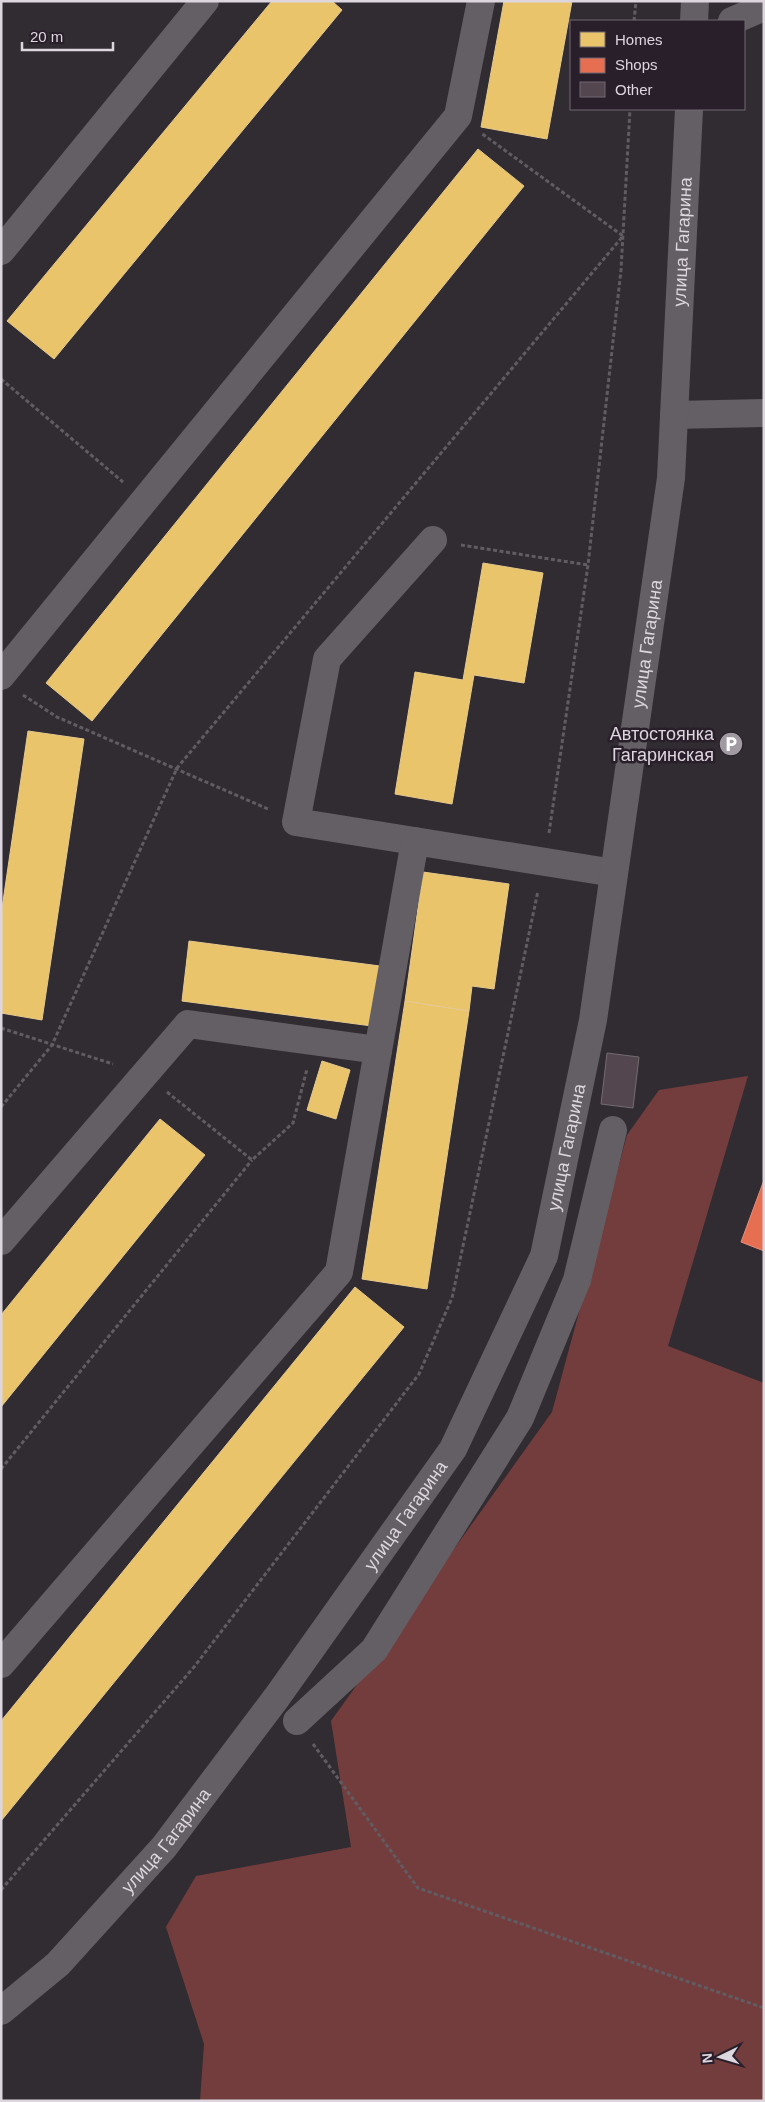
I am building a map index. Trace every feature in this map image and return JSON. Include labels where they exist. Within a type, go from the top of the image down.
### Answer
[{"type":"street","points":[[1,251],[205,1]]},
{"type":"street","points":[[9,684],[144,500],[458,116],[481,1]]},
{"type":"street","points":[[694,20],[695,1]]},
{"type":"street","points":[[734,20],[764,7]]},
{"type":"street","name":"улица Гагарина","points":[[1,2012],[58,1964],[164,1847],[277,1696],[453,1449],[544,1256],[593,1020],[671,478],[689,110]]},
{"type":"street","points":[[674,415],[764,413]]},
{"type":"street","points":[[433,540],[327,659],[296,822],[614,873]]},
{"type":"street","points":[[1,1664],[339,1272],[415,841]]},
{"type":"street","points":[[1,1241],[188,1024],[378,1050]]},
{"type":"street","points":[[297,1721],[374,1650],[520,1418],[577,1280],[613,1130]]},
{"type":"path","points":[[634,20],[636,1]]},
{"type":"path","points":[[1,1890],[194,1666],[419,1374],[452,1298],[544,862],[588,564],[621,270],[630,110]]},
{"type":"path","points":[[458,116],[555,186]]},
{"type":"path","points":[[1,379],[144,500]]},
{"type":"path","points":[[433,540],[588,564]]},
{"type":"path","points":[[9,684],[57,718],[177,768],[296,822]]},
{"type":"path","points":[[1,1028],[145,1074],[252,1160]]},
{"type":"path","points":[[1,1469],[252,1160],[293,1124],[314,1042]]},
{"type":"path","points":[[297,1721],[418,1888],[764,2008]]},
{"type":"shaded area","points":[[748,1076],[668,1346],[764,1383],[764,2101],[200,2101],[204,2044],[166,1927],[196,1876],[351,1847],[331,1721],[552,1412],[627,1135],[659,1090]]},
{"type":"building: Homes","points":[[272,1],[332,1],[342,10],[54,359],[7,321]]},
{"type":"building: Homes","points":[[504,1],[572,1],[547,139],[481,127]]},
{"type":"building: Homes","points":[[478,149],[524,186],[92,721],[46,683]]},
{"type":"building: Homes","points":[[483,563],[543,573],[524,683],[474,675],[452,804],[395,794],[415,672],[463,680]]},
{"type":"building: Homes","points":[[28,731],[84,739],[42,1020],[1,1013],[1,915]]},
{"type":"building: Homes","points":[[423,872],[509,884],[494,989],[472,986],[469,1011],[405,1001]]},
{"type":"building: Homes","points":[[189,941],[380,966],[372,1026],[182,1001]]},
{"type":"building: Homes","points":[[405,1001],[469,1011],[427,1289],[362,1279]]},
{"type":"building: Homes","points":[[322,1061],[350,1070],[336,1119],[307,1110]]},
{"type":"building: Homes","points":[[160,1119],[205,1155],[1,1407],[1,1315]]},
{"type":"building: Homes","points":[[355,1287],[404,1327],[1,1821],[1,1721]]},
{"type":"building: Shops","points":[[764,1180],[764,1251],[741,1242]]},
{"type":"building: Other","points":[[607,1053],[639,1057],[633,1108],[601,1104]]},
{"type":"place","name":"Автостоянка Гагаринская","points":[[731,744]]}]
